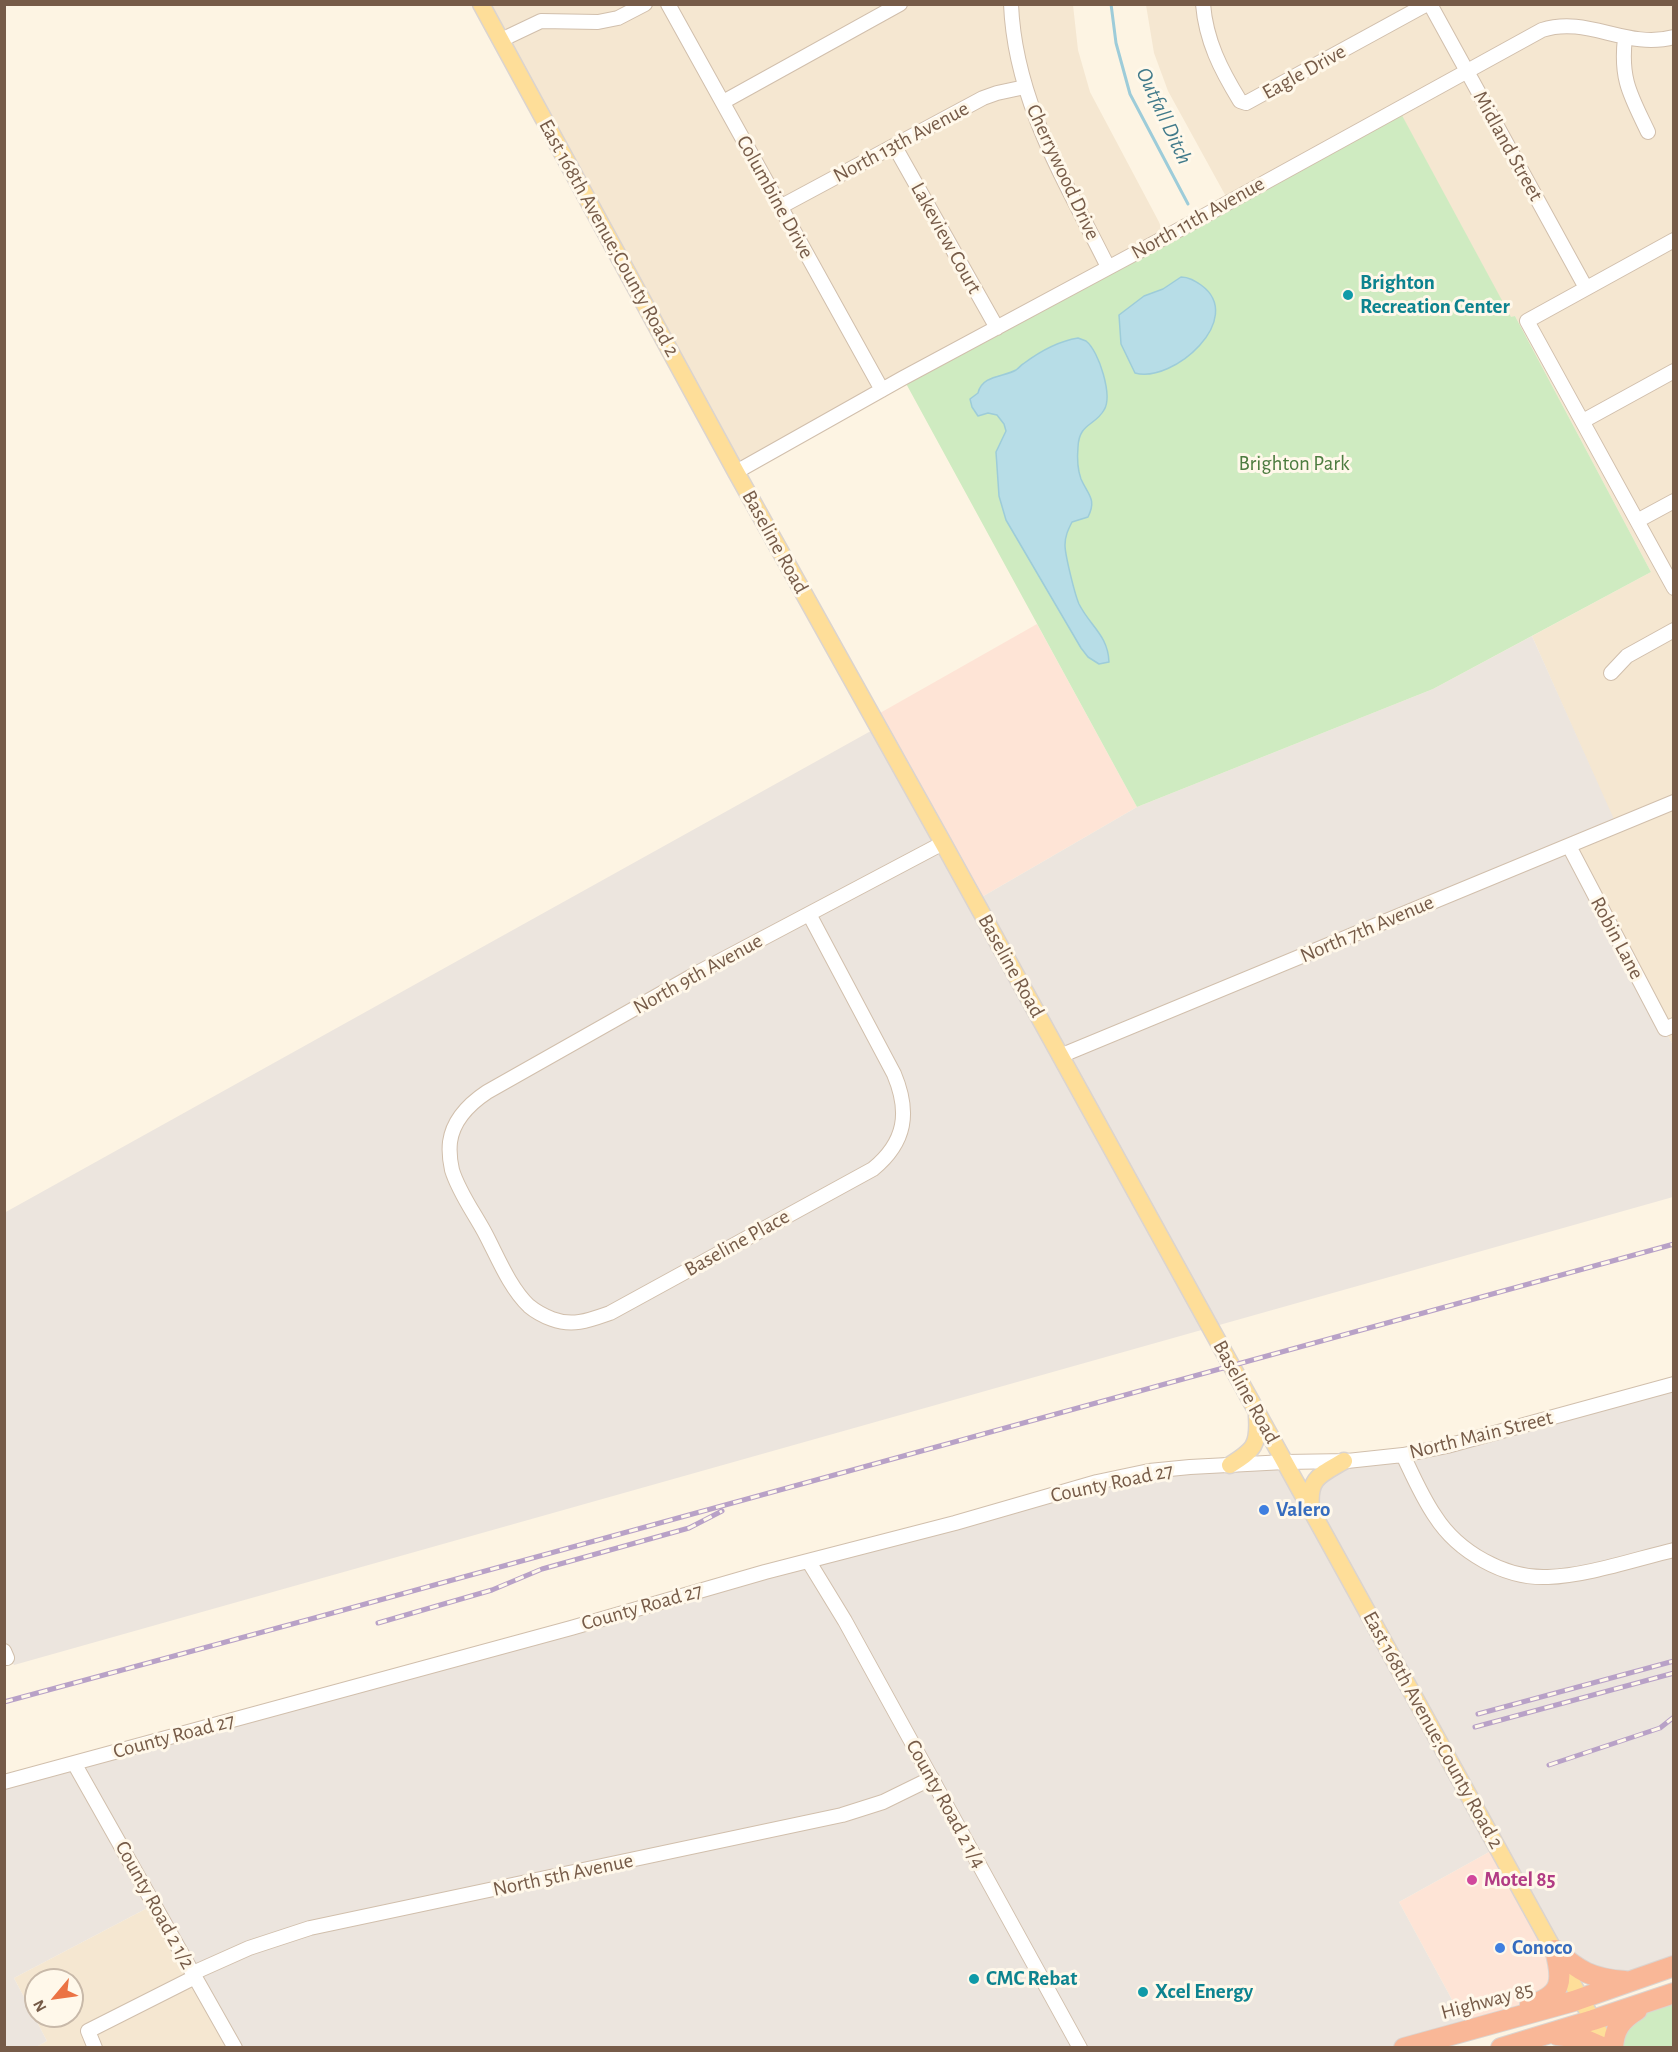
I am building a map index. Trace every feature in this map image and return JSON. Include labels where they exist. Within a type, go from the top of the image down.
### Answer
[{"type":"highway","points":[[1555,1950],[1579,1970],[1591,1976],[1634,1981]]},
{"type":"highway","points":[[1497,2021],[1518,2008],[1551,1996],[1559,1977],[1555,1950]]},
{"type":"highway","name":"Highway 85","points":[[1404,2048],[1582,1999],[1674,1966]]},
{"type":"highway","points":[[1501,2048],[1674,1993]]},
{"type":"highway","points":[[1613,2048],[1615,2032],[1619,2024],[1655,2000]]},
{"type":"highway","points":[[1548,2034],[1581,2038],[1604,2048]]},
{"type":"main road","name":"East 168th Avenue;County Road 2","points":[[481,4],[736,472]]},
{"type":"main road","name":"Baseline Road","points":[[736,472],[1285,1462]]},
{"type":"main road","points":[[1230,1465],[1250,1452],[1257,1441],[1257,1412]]},
{"type":"main road","points":[[1311,1509],[1309,1492],[1313,1485],[1321,1475],[1344,1461]]},
{"type":"main road","name":"East 168th Avenue;County Road 2","points":[[1285,1462],[1608,2048]]},
{"type":"street","points":[[501,40],[542,21],[598,22],[618,18],[645,4]]},
{"type":"street","name":"Columbine Drive","points":[[668,4],[882,390]]},
{"type":"street","points":[[723,102],[900,4]]},
{"type":"street","name":"Cherrywood Drive","points":[[1011,4],[1015,53],[1037,124],[1108,267]]},
{"type":"street","name":"Eagle Drive","points":[[1203,4],[1206,31],[1213,51],[1240,101],[1245,103],[1429,4]]},
{"type":"street","name":"Midland Street","points":[[1429,4],[1586,288]]},
{"type":"street","name":"North 11th Avenue","points":[[736,472],[1537,32],[1551,27],[1574,25],[1625,38],[1655,41],[1674,37]]},
{"type":"street","points":[[1625,38],[1623,66],[1626,82],[1648,132]]},
{"type":"street","name":"North 13th Avenue","points":[[780,207],[983,98],[1025,87]]},
{"type":"street","name":"Lakeview Court","points":[[895,147],[997,328]]},
{"type":"street","points":[[1674,240],[1527,321],[1674,588]]},
{"type":"street","points":[[1582,421],[1674,371]]},
{"type":"street","points":[[1637,521],[1674,501]]},
{"type":"street","points":[[1611,673],[1627,656],[1674,630]]},
{"type":"street","name":"North 7th Avenue","points":[[1060,1056],[1674,802]]},
{"type":"street","name":"North 9th Avenue","points":[[460,1116],[474,1101],[487,1092],[701,971],[943,843]]},
{"type":"street","name":"Robin Lane","points":[[1569,846],[1669,1027]]},
{"type":"street","name":"Baseline Place","points":[[460,1116],[454,1126],[450,1141],[450,1156],[452,1170],[462,1191],[515,1287],[528,1305],[548,1317],[569,1323],[584,1323],[610,1313],[873,1169],[893,1149],[901,1133],[904,1107],[901,1092],[894,1074],[809,914]]},
{"type":"street","name":"North Main Street","points":[[1285,1462],[1344,1461],[1403,1455],[1447,1446],[1674,1384]]},
{"type":"street","points":[[1403,1455],[1425,1500],[1449,1535],[1472,1553],[1496,1566],[1546,1578],[1567,1576],[1674,1550]]},
{"type":"street","name":"County Road 27","points":[[4,1782],[1098,1482],[1149,1471],[1285,1462]]},
{"type":"street","name":"County Road 2 1/4","points":[[809,1562],[825,1586],[1080,2048]]},
{"type":"street","name":"County Road 2 1/2","points":[[74,1763],[235,2048]]},
{"type":"street","name":"North 5th Avenue","points":[[95,2048],[88,2031],[249,1948],[310,1928],[832,1818],[883,1802],[932,1778]]},
{"type":"shaded area","points":[[481,5],[1073,5],[1078,50],[1090,92],[1159,222],[1165,238],[736,472]]},
{"type":"shaded area","points":[[1146,5],[1673,5],[1673,1045],[1566,847],[1616,826],[1532,636],[1651,572],[1515,316],[1511,318],[1398,109],[1229,202],[1168,91],[1154,53]]},
{"type":"shaded area","points":[[1037,624],[1137,807],[975,901],[873,717]]},
{"type":"shaded area","points":[[1532,636],[1617,826],[1567,847],[1673,1045],[1673,1197],[14,1665],[4,1648],[4,1213],[878,727],[975,901],[1137,807],[1433,689]]},
{"type":"shaded area","points":[[1673,1384],[1673,1966],[1634,1981],[1570,1963],[1498,1847],[1399,1902],[1469,2031],[1404,2047],[235,2048],[155,1904],[33,1968],[24,1968],[24,1973],[14,1978],[24,1997],[24,2028],[40,2028],[47,2041],[36,2047],[5,2048],[5,1782],[1097,1482],[1285,1462],[1310,1507],[1321,1475]]},
{"type":"shaded area","points":[[1498,1847],[1555,1950],[1555,1991],[1469,2031],[1399,1902]]},
{"type":"shaded area","points":[[155,1904],[235,2047],[36,2047],[47,2041],[40,2028],[84,2028],[84,1968],[33,1968]]},
{"type":"shaded area","points":[[24,1973],[24,1997],[14,1978]]},
{"type":"green space","name":"Brighton Park","points":[[1398,108],[1511,317],[1515,316],[1651,572],[1433,689],[1137,807],[903,378]]},
{"type":"green space","points":[[1673,1993],[1673,2047],[1613,2048],[1615,2032]]},
{"type":"water","points":[[1181,277],[1189,278],[1201,285],[1213,299],[1215,314],[1210,330],[1200,346],[1185,359],[1168,369],[1151,374],[1135,373],[1121,344],[1119,315],[1144,296],[1163,289]]},
{"type":"water","points":[[1078,338],[1086,341],[1096,354],[1107,395],[1104,410],[1084,429],[1079,439],[1077,455],[1079,471],[1092,501],[1091,511],[1088,517],[1072,522],[1065,545],[1070,575],[1079,604],[1102,638],[1108,653],[1109,662],[1099,664],[1088,657],[1081,648],[1006,520],[999,496],[996,452],[1006,431],[1004,424],[997,415],[988,413],[978,416],[970,399],[978,393],[984,383],[994,377],[1016,370],[1049,348]]},
{"type":"waterway","name":"Outfall Ditch","points":[[1111,4],[1116,43],[1130,94],[1188,204]]},
{"type":"railway","points":[[4,1702],[1674,1244]]},
{"type":"railway","points":[[378,1623],[492,1590],[542,1569],[689,1528],[722,1511]]},
{"type":"railway","points":[[1478,1714],[1674,1661]]},
{"type":"railway","points":[[1475,1727],[1674,1673]]},
{"type":"railway","points":[[1549,1765],[1660,1728],[1674,1717]]},
{"type":"place","name":"Brighton Recreation Center","points":[[1348,295]]},
{"type":"place","name":"Valero","points":[[1264,1510]]},
{"type":"place","name":"Motel 85","points":[[1472,1880]]},
{"type":"place","name":"Conoco","points":[[1500,1948]]},
{"type":"place","name":"CMC Rebat","points":[[974,1979]]},
{"type":"place","name":"Xcel Energy","points":[[1143,1992]]}]
